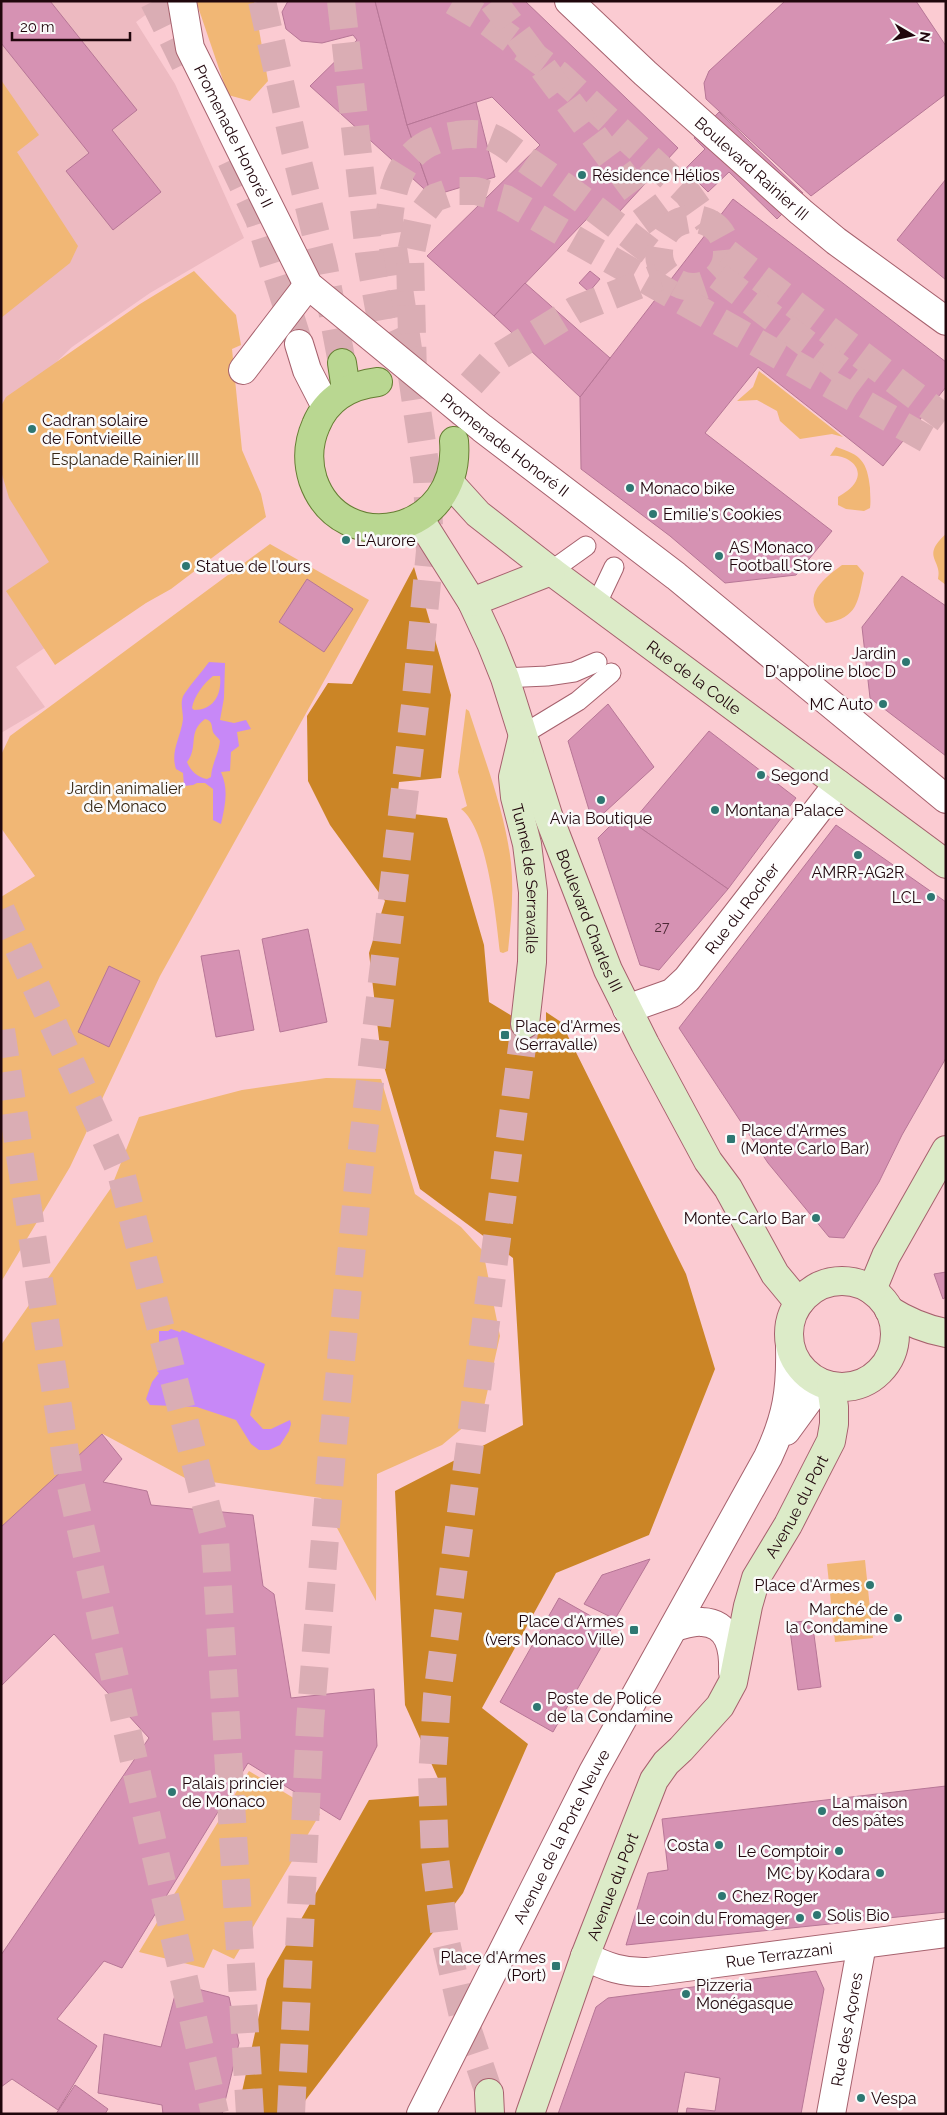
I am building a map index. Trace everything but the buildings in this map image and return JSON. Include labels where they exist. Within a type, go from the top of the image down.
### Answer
[{"type":"main road","points":[[336,399],[342,363]]},
{"type":"main road","points":[[378,382],[358,385],[336,399],[313,431],[309,458],[310,471],[322,496],[341,516],[366,526],[393,528],[419,518],[437,503],[449,482],[453,469],[454,441]]},
{"type":"main road","name":"Rue de la Colle","points":[[449,482],[478,514],[551,571],[946,864]]},
{"type":"main road","name":"Boulevard Charles III","points":[[419,518],[472,602],[505,678],[548,815],[608,970],[708,1161],[728,1188],[779,1280],[799,1303]]},
{"type":"main road","points":[[472,602],[551,571]]},
{"type":"main road","name":"Tunnel de Serravalle","points":[[522,735],[513,777],[515,797],[527,844],[534,892],[532,962],[525,1024]]},
{"type":"main road","points":[[946,1150],[886,1256],[880,1300],[895,1331],[895,1342],[881,1371],[863,1383],[841,1388],[826,1385],[805,1372],[793,1356],[790,1346],[790,1324],[799,1303],[814,1289],[835,1282],[856,1283],[880,1300],[907,1322],[924,1329],[946,1334]]},
{"type":"main road","name":"Avenue du Port","points":[[530,2114],[585,1956],[654,1780],[666,1763],[682,1750],[720,1706],[733,1682],[748,1606],[756,1578],[788,1525],[831,1441],[834,1415],[826,1385]]},
{"type":"street","name":"Promenade Honoré II","points":[[182,1],[190,48],[308,285],[482,428],[676,576],[946,800]]},
{"type":"street","name":"Boulevard Rainier III","points":[[569,1],[645,73],[836,241],[946,321]]},
{"type":"street","points":[[252,362],[308,285]]},
{"type":"street","points":[[299,344],[307,370],[336,399]]},
{"type":"street","name":"Rue du Rocher","points":[[627,1009],[672,993],[687,979],[838,784]]},
{"type":"street","name":"Avenue de la Porte Neuve","points":[[421,2114],[593,1772],[768,1457],[780,1432],[787,1405],[790,1378],[790,1346]]},
{"type":"street","name":"Avenue de la Porte Neuve","points":[[768,1457],[826,1385]]},
{"type":"street","name":"Avenue du Port","points":[[674,1627],[701,1622],[716,1625],[731,1642],[734,1657],[733,1682]]},
{"type":"street","name":"Rue Terrazzani","points":[[585,1956],[614,1969],[630,1972],[648,1972],[946,1933]]},
{"type":"street","name":"Rue des Açores","points":[[831,2114],[862,1944]]},
{"type":"lane","points":[[551,571],[586,546]]},
{"type":"lane","points":[[596,605],[614,567]]},
{"type":"lane","points":[[505,678],[547,676],[604,667],[578,701],[522,735]]},
{"type":"shaded area","points":[[1,1],[164,1],[136,22],[175,84],[244,238],[150,293],[72,347],[44,374],[103,609],[16,667],[45,707],[1,733]]},
{"type":"shaded area","points":[[414,567],[451,695],[441,778],[399,782],[396,812],[447,818],[484,945],[489,1002],[525,1024],[546,1033],[546,1012],[561,1022],[686,1274],[715,1369],[649,1535],[556,1573],[482,1708],[528,1744],[463,1893],[295,2114],[237,2114],[267,1979],[369,1800],[445,1794],[405,1705],[395,1491],[523,1425],[513,1258],[420,1189],[381,1056],[369,953],[385,901],[330,825],[308,781],[307,716],[328,683],[352,684]]},
{"type":"shaded area","points":[[209,662],[225,663],[224,698],[220,720],[234,723],[246,720],[251,729],[237,732],[239,746],[231,752],[230,771],[221,772],[226,792],[221,824],[213,820],[213,789],[205,783],[184,786],[183,773],[176,769],[174,762],[183,719],[183,696]],"holes":[[[213,676],[220,676],[218,695],[212,704],[194,710],[192,708],[197,694]],[[205,719],[211,722],[214,733],[220,741],[211,777],[207,779],[195,773],[187,762],[192,751],[196,729]]]},
{"type":"shaded area","points":[[171,1329],[180,1332],[182,1330],[265,1364],[250,1415],[263,1429],[271,1429],[290,1420],[289,1431],[280,1445],[269,1450],[259,1450],[251,1444],[236,1420],[197,1407],[150,1405],[146,1399],[152,1382],[159,1373],[157,1371],[163,1346],[159,1343],[159,1331]]},
{"type":"green space","points":[[196,1],[254,1],[268,81],[250,101],[228,95]]},
{"type":"green space","points":[[1,80],[39,135],[17,152],[78,246],[70,263],[1,318]]},
{"type":"green space","name":"Esplanade Rainier III","points":[[194,271],[236,315],[241,345],[232,349],[242,450],[261,494],[266,517],[171,589],[146,603],[55,665],[6,591],[49,562],[9,498],[1,471],[1,406],[6,397],[140,304]]},
{"type":"green space","points":[[759,371],[843,437],[832,434],[800,439],[780,421],[777,411],[757,400],[737,401],[753,387]]},
{"type":"green space","points":[[836,447],[857,456],[865,465],[869,479],[870,508],[864,511],[846,509],[838,505],[838,497],[852,486],[858,475],[855,466],[851,462],[841,457],[830,456]]},
{"type":"green space","points":[[946,534],[946,585],[938,579],[938,567],[933,553],[938,542]]},
{"type":"green space","name":"Jardin animalier de Monaco","points":[[270,544],[369,600],[160,976],[70,1167],[1,1282],[1,897],[35,876],[1,828],[1,755],[10,736]]},
{"type":"green space","points":[[842,565],[857,565],[864,573],[858,600],[855,607],[845,617],[826,623],[814,606],[814,598],[820,584]]},
{"type":"green space","points":[[466,709],[469,711],[494,786],[504,824],[511,863],[512,907],[508,951],[503,953],[500,952],[493,897],[484,854],[470,819],[461,809],[467,806],[458,772]]},
{"type":"green space","points":[[326,1078],[381,1079],[415,1194],[461,1227],[483,1251],[500,1336],[483,1411],[442,1445],[377,1474],[376,1601],[321,1498],[185,1478],[103,1434],[1,1527],[1,1345],[111,1188],[139,1117],[242,1090]]},
{"type":"green space","points":[[865,1560],[873,1638],[835,1642],[827,1564]]},
{"type":"green space","points":[[249,1771],[320,1814],[234,1959],[213,1949],[204,1968],[139,1952]]},
{"type":"tunnel","points":[[154,1],[191,76]]},
{"type":"tunnel","points":[[262,1],[295,150],[324,267],[342,363]]},
{"type":"tunnel","points":[[341,1],[369,253],[382,325],[399,363]]},
{"type":"tunnel","points":[[453,1],[485,20],[559,75],[688,194],[708,222]]},
{"type":"tunnel","points":[[493,1],[666,232]]},
{"type":"tunnel","points":[[291,2114],[310,1723],[332,1452],[359,1174],[416,697],[430,551],[427,477],[389,221],[394,189],[406,163],[426,145],[457,135],[474,134],[487,136],[506,145],[595,209],[660,259]]},
{"type":"tunnel","points":[[231,160],[259,219],[299,344]]},
{"type":"tunnel","points":[[413,375],[410,257],[418,219],[434,198],[454,191],[476,191],[506,199],[937,445]]},
{"type":"tunnel","points":[[693,219],[706,222],[717,229],[724,240],[727,253],[724,266],[717,277],[706,284],[693,287],[680,284],[669,277],[662,266],[659,253],[662,240],[669,229],[680,222],[693,219]]},
{"type":"tunnel","points":[[727,253],[946,419]]},
{"type":"tunnel","points":[[718,276],[862,386]]},
{"type":"tunnel","points":[[443,415],[492,361],[575,310],[659,277]]},
{"type":"tunnel","points":[[1,910],[121,1173],[215,1540],[250,2114]]},
{"type":"tunnel","points":[[489,2093],[463,2016],[445,1938],[435,1858],[432,1777],[437,1696],[525,1024]]},
{"type":"tunnel","points":[[1,1030],[68,1473],[215,2114]]},
{"type":"place","name":"Résidence Hélios","points":[[582,175]]},
{"type":"place","name":"Cadran solaire de Fontvieille","points":[[32,429]]},
{"type":"place","name":"Monaco bike","points":[[630,488]]},
{"type":"place","name":"Emilie's Cookies","points":[[653,514]]},
{"type":"place","name":"L'Aurore","points":[[346,540]]},
{"type":"place","name":"AS Monaco Football Store","points":[[719,556]]},
{"type":"place","name":"Statue de l'ours","points":[[186,566]]},
{"type":"place","name":"Jardin D'appoline bloc D","points":[[906,662]]},
{"type":"place","name":"MC Auto","points":[[883,704]]},
{"type":"place","name":"Segond","points":[[761,775]]},
{"type":"place","name":"Avia Boutique","points":[[601,800]]},
{"type":"place","name":"Montana Palace","points":[[715,810]]},
{"type":"place","name":"AMRR-AG2R","points":[[858,855]]},
{"type":"place","name":"LCL","points":[[931,897]]},
{"type":"place","name":"Place d'Armes (Serravalle)","points":[[505,1035]]},
{"type":"place","name":"Place d'Armes (Monte Carlo Bar)","points":[[731,1139]]},
{"type":"place","name":"Monte-Carlo Bar","points":[[816,1218]]},
{"type":"place","name":"Place d'Armes","points":[[870,1585]]},
{"type":"place","name":"Marché de la Condamine","points":[[898,1618]]},
{"type":"place","name":"Place d'Armes (vers Monaco Ville)","points":[[634,1630]]},
{"type":"place","name":"Poste de Police de la Condamine","points":[[537,1707]]},
{"type":"place","name":"Palais princier de Monaco","points":[[172,1792]]},
{"type":"place","name":"La maison des pâtes","points":[[822,1811]]},
{"type":"place","name":"Costa","points":[[719,1845]]},
{"type":"place","name":"Le Comptoir","points":[[839,1851]]},
{"type":"place","name":"MC by Kodara","points":[[880,1873]]},
{"type":"place","name":"Chez Roger","points":[[722,1896]]},
{"type":"place","name":"Solis Bio","points":[[817,1915]]},
{"type":"place","name":"Le coin du Fromager","points":[[800,1918]]},
{"type":"place","name":"Place d'Armes (Port)","points":[[556,1966]]},
{"type":"place","name":"Pizzeria Monégasque","points":[[686,1994]]},
{"type":"place","name":"Vespa","points":[[861,2098]]}]
